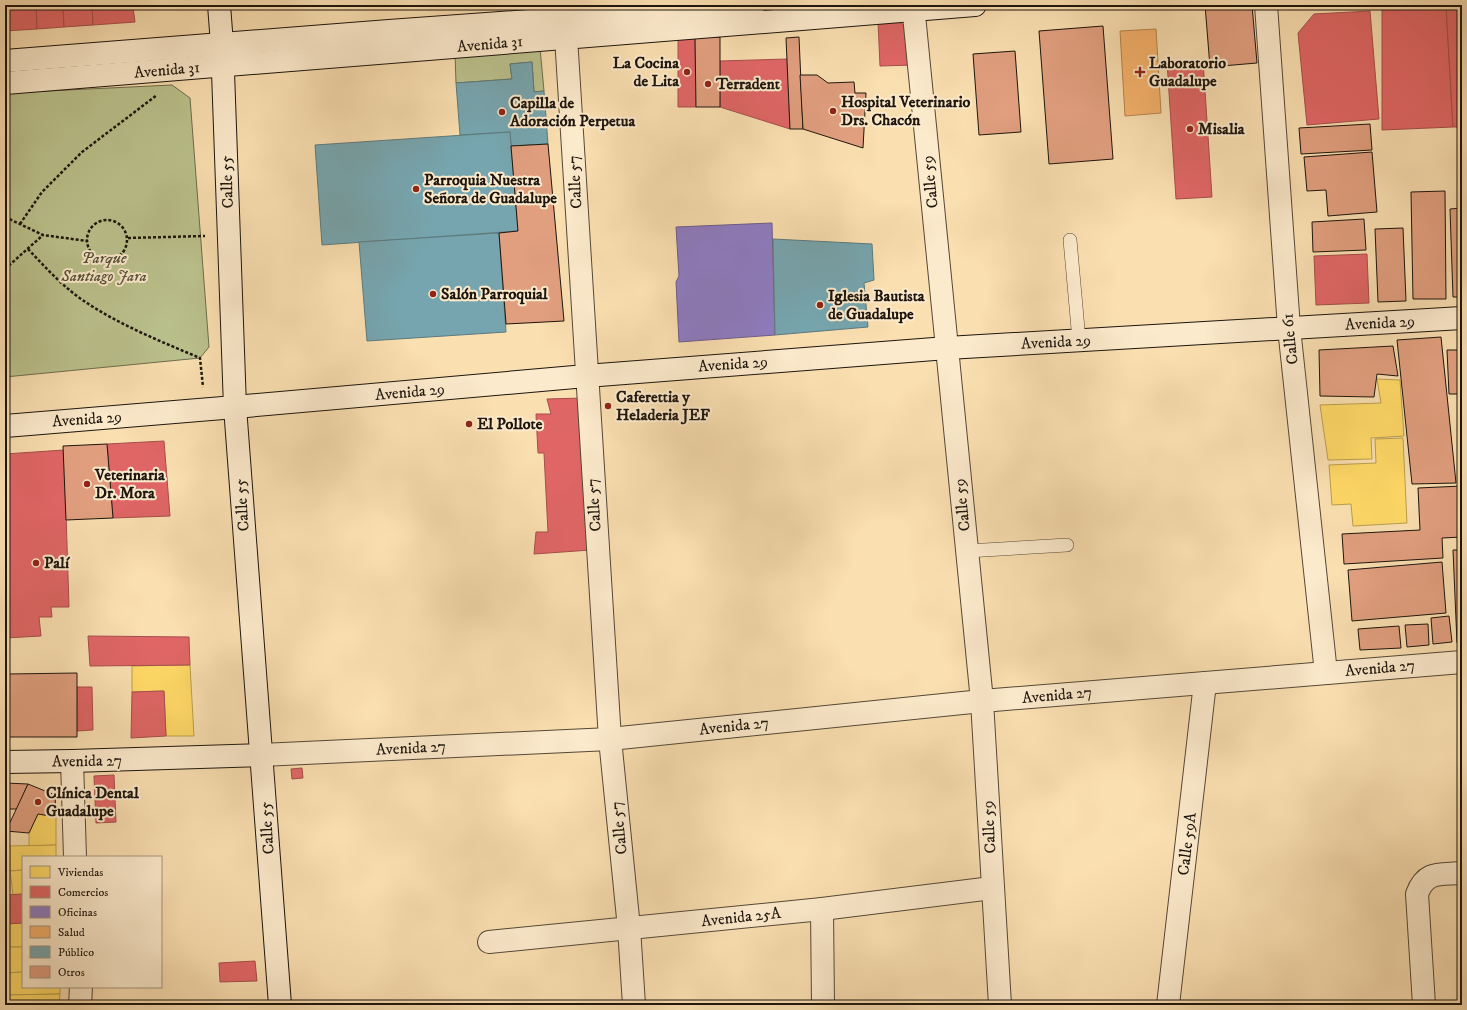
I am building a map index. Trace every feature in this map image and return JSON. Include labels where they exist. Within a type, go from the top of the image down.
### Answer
[{"type":"street","name":"Calle 55","points":[[219,5],[223,55],[235,408],[280,1005]]},
{"type":"street","name":"Avenida 31","points":[[566,21],[754,5]]},
{"type":"street","name":"Avenida 31","points":[[5,83],[223,55],[388,31],[566,21],[975,5]]},
{"type":"street","name":"Calle 61","points":[[1266,5],[1289,328],[1326,673]]},
{"type":"street","name":"Calle 59","points":[[913,8],[982,701],[1000,1005]]},
{"type":"street","name":"Calle 57","points":[[566,21],[586,376],[610,739],[629,928],[634,1005]]},
{"type":"street","name":"Avenida 31","points":[[5,62],[223,55]]},
{"type":"street","name":"Avenida 29","points":[[5,426],[235,408],[586,376],[947,348],[1462,318]]},
{"type":"street","name":"Avenida 27","points":[[5,762],[261,755],[610,739],[982,701],[1462,662]]},
{"type":"street","name":"Calle 59A","points":[[1168,1005],[1206,682]]},
{"type":"street","points":[[72,761],[75,856]]},
{"type":"street","points":[[1424,1005],[1417,894],[1421,883],[1429,876],[1462,874]]},
{"type":"street","name":"Avenida 25A","points":[[488,942],[822,909],[992,888]]},
{"type":"street","points":[[822,909],[823,1005]]},
{"type":"street","points":[[80,1005],[81,988]]},
{"type":"lane","points":[[1070,240],[1078,340]]},
{"type":"lane","points":[[967,551],[1067,545]]},
{"type":"path","points":[[20,224],[42,192],[82,152],[161,93]]},
{"type":"path","points":[[5,217],[43,235],[87,241]]},
{"type":"path","points":[[109,219],[122,225],[128,238],[128,244],[121,255],[109,260],[102,260],[92,253],[87,241],[91,227],[96,223],[109,219]]},
{"type":"path","points":[[5,269],[43,235]]},
{"type":"path","points":[[128,238],[229,236]]},
{"type":"path","points":[[28,249],[47,270],[86,302],[114,319],[200,358],[204,410]]},
{"type":"green space","points":[[540,48],[544,91],[534,92],[532,62],[510,64],[512,79],[456,83],[455,53]]},
{"type":"green space","name":"Parque Santiago Jara","points":[[172,85],[190,98],[209,347],[200,358],[5,377],[5,93]]},
{"type":"building: Viviendas","points":[[1377,379],[1400,380],[1404,436],[1371,438],[1372,459],[1328,460],[1320,405],[1381,403]]},
{"type":"building: Viviendas","points":[[1403,438],[1407,523],[1353,526],[1351,504],[1332,505],[1329,465],[1376,463],[1375,439]]},
{"type":"building: Viviendas","points":[[190,665],[194,736],[166,736],[164,691],[132,692],[132,666]]},
{"type":"building: Viviendas","points":[[38,814],[56,817],[56,845],[29,846],[29,833]]},
{"type":"building: Viviendas","points":[[56,845],[56,856],[22,856],[22,870],[10,871],[10,846]]},
{"type":"building: Viviendas","points":[[22,870],[22,894],[13,895],[10,871]]},
{"type":"building: Viviendas","points":[[22,923],[22,947],[5,947],[5,924]]},
{"type":"building: Viviendas","points":[[5,947],[22,947],[22,972],[5,973]]},
{"type":"building: Viviendas","points":[[22,972],[22,988],[60,988],[60,994],[5,995],[5,973]]},
{"type":"building: Viviendas","points":[[60,994],[59,1005],[5,1005],[5,995]]},
{"type":"building: Comercios","points":[[5,5],[36,5],[37,29],[5,31]]},
{"type":"building: Comercios","points":[[36,5],[63,5],[64,27],[37,29]]},
{"type":"building: Comercios","points":[[63,5],[92,5],[93,25],[64,27]]},
{"type":"building: Comercios","points":[[92,5],[162,5],[133,7],[135,22],[93,25]]},
{"type":"building: Comercios","points":[[234,5],[253,5],[253,7],[235,8]]},
{"type":"building: Comercios","points":[[1382,5],[1446,5],[1453,127],[1382,130]]},
{"type":"building: Comercios","points":[[1446,5],[1462,5],[1462,127],[1453,127]]},
{"type":"building: Comercios","points":[[1370,11],[1379,119],[1307,125],[1298,33],[1314,14]]},
{"type":"building: Comercios","points":[[878,22],[899,22],[913,31],[914,65],[880,66]]},
{"type":"building: Comercios","name":"La Cocina de Lita","points":[[678,37],[695,37],[696,107],[678,107]]},
{"type":"building: Comercios","points":[[787,59],[790,129],[720,107],[720,61]]},
{"type":"building: Comercios","name":"Misalia","points":[[1203,60],[1212,197],[1176,199],[1167,62]]},
{"type":"building: Comercios","points":[[1367,254],[1369,303],[1316,305],[1314,256]]},
{"type":"building: Comercios","points":[[584,398],[591,550],[534,554],[536,532],[548,532],[544,453],[538,453],[536,414],[551,414],[547,399]]},
{"type":"building: Comercios","points":[[164,441],[170,516],[113,518],[107,444]]},
{"type":"building: Comercios","name":"Palí","points":[[64,450],[69,607],[51,607],[52,617],[39,617],[41,636],[5,638],[5,454]]},
{"type":"building: Comercios","points":[[88,636],[189,637],[190,665],[90,666]]},
{"type":"building: Comercios","points":[[77,687],[92,687],[93,730],[77,731]]},
{"type":"building: Comercios","points":[[164,691],[166,736],[131,738],[132,692]]},
{"type":"building: Comercios","points":[[302,768],[303,778],[292,779],[291,769]]},
{"type":"building: Comercios","points":[[114,775],[116,822],[96,823],[94,776]]},
{"type":"building: Comercios","points":[[22,894],[22,923],[5,924],[5,895]]},
{"type":"building: Comercios","points":[[255,961],[257,981],[220,982],[219,963]]},
{"type":"building: Oficinas","points":[[772,223],[775,335],[679,342],[676,282],[679,276],[676,227]]},
{"type":"building: Salud","name":"Laboratorio Guadalupe","points":[[1156,29],[1161,113],[1125,116],[1120,31]]},
{"type":"building: Público","name":"Capilla de Adoración Perpetua","points":[[532,62],[534,92],[544,91],[548,144],[511,146],[510,132],[460,135],[456,83],[512,79],[510,64]]},
{"type":"building: Público","name":"Parroquia Nuestra Señora de Guadalupe","points":[[510,132],[518,231],[322,245],[315,145]]},
{"type":"building: Público","name":"Salón Parroquial","points":[[499,233],[506,332],[367,341],[359,242]]},
{"type":"building: Público","name":"Iglesia Bautista de Guadalupe","points":[[773,239],[872,244],[874,280],[864,283],[868,327],[775,335]]},
{"type":"building: Otros","points":[[1205,5],[1252,5],[1257,63],[1210,67]]},
{"type":"building: Otros","points":[[1103,26],[1113,159],[1049,164],[1039,31]]},
{"type":"building: Otros","name":"Terradent","points":[[695,37],[720,37],[720,107],[696,107]]},
{"type":"building: Otros","points":[[799,37],[803,129],[790,129],[786,38]]},
{"type":"building: Otros","points":[[1015,51],[1021,132],[979,135],[973,54]]},
{"type":"building: Otros","name":"Hospital Veterinario Drs. Chacón","points":[[800,75],[817,75],[828,83],[854,82],[855,93],[866,93],[863,148],[803,129]]},
{"type":"building: Otros","points":[[1370,124],[1372,150],[1301,154],[1299,128]]},
{"type":"building: Otros","points":[[548,144],[564,321],[506,324],[499,233],[518,231],[511,146]]},
{"type":"building: Otros","points":[[1372,152],[1377,212],[1328,216],[1326,190],[1307,191],[1304,157]]},
{"type":"building: Otros","points":[[1445,191],[1446,299],[1413,299],[1411,192]]},
{"type":"building: Otros","points":[[1462,208],[1462,297],[1453,297],[1450,209]]},
{"type":"building: Otros","points":[[1364,219],[1366,250],[1313,252],[1312,222]]},
{"type":"building: Otros","points":[[1403,228],[1406,301],[1378,302],[1375,229]]},
{"type":"building: Otros","points":[[1441,337],[1456,483],[1412,484],[1397,340]]},
{"type":"building: Otros","points":[[1393,346],[1398,376],[1377,374],[1374,397],[1320,396],[1319,350]]},
{"type":"building: Otros","points":[[1447,350],[1462,350],[1462,394],[1449,394]]},
{"type":"building: Otros","name":"Veterinaria Dr. Mora","points":[[107,444],[113,518],[66,520],[63,446]]},
{"type":"building: Otros","points":[[1462,486],[1462,537],[1442,538],[1443,558],[1344,564],[1342,534],[1420,530],[1418,488]]},
{"type":"building: Otros","points":[[1453,550],[1462,550],[1462,643],[1457,643]]},
{"type":"building: Otros","points":[[1442,562],[1446,613],[1352,621],[1348,570]]},
{"type":"building: Otros","points":[[1449,616],[1452,642],[1433,644],[1431,618]]},
{"type":"building: Otros","points":[[1428,624],[1429,645],[1407,647],[1405,625]]},
{"type":"building: Otros","points":[[1399,626],[1401,648],[1360,650],[1358,629]]},
{"type":"building: Otros","points":[[5,659],[8,659],[8,674],[77,673],[77,737],[5,737]]},
{"type":"building: Otros","points":[[5,783],[28,784],[17,809],[5,809]]},
{"type":"building: Otros","name":"Clínica Dental Guadalupe","points":[[28,784],[55,795],[56,817],[38,814],[29,833],[6,831]]},
{"type":"place","name":"La Cocina de Lita","points":[[687,72]]},
{"type":"place","name":"Laboratorio Guadalupe","points":[[1140,72]]},
{"type":"place","name":"Terradent","points":[[708,84]]},
{"type":"place","name":"Hospital Veterinario Drs. Chacón","points":[[833,111]]},
{"type":"place","name":"Capilla de Adoración Perpetua","points":[[502,112]]},
{"type":"place","name":"Misalia","points":[[1190,129]]},
{"type":"place","name":"Parroquia Nuestra Señora de Guadalupe","points":[[416,189]]},
{"type":"place","name":"Salón Parroquial","points":[[433,294]]},
{"type":"place","name":"Iglesia Bautista de Guadalupe","points":[[820,305]]},
{"type":"place","name":"Caferettia y Heladeria JEF","points":[[608,406]]},
{"type":"place","name":"El Pollote","points":[[469,424]]},
{"type":"place","name":"Veterinaria Dr. Mora","points":[[87,484]]},
{"type":"place","name":"Palí","points":[[36,563]]},
{"type":"place","name":"Clínica Dental Guadalupe","points":[[38,802]]}]
